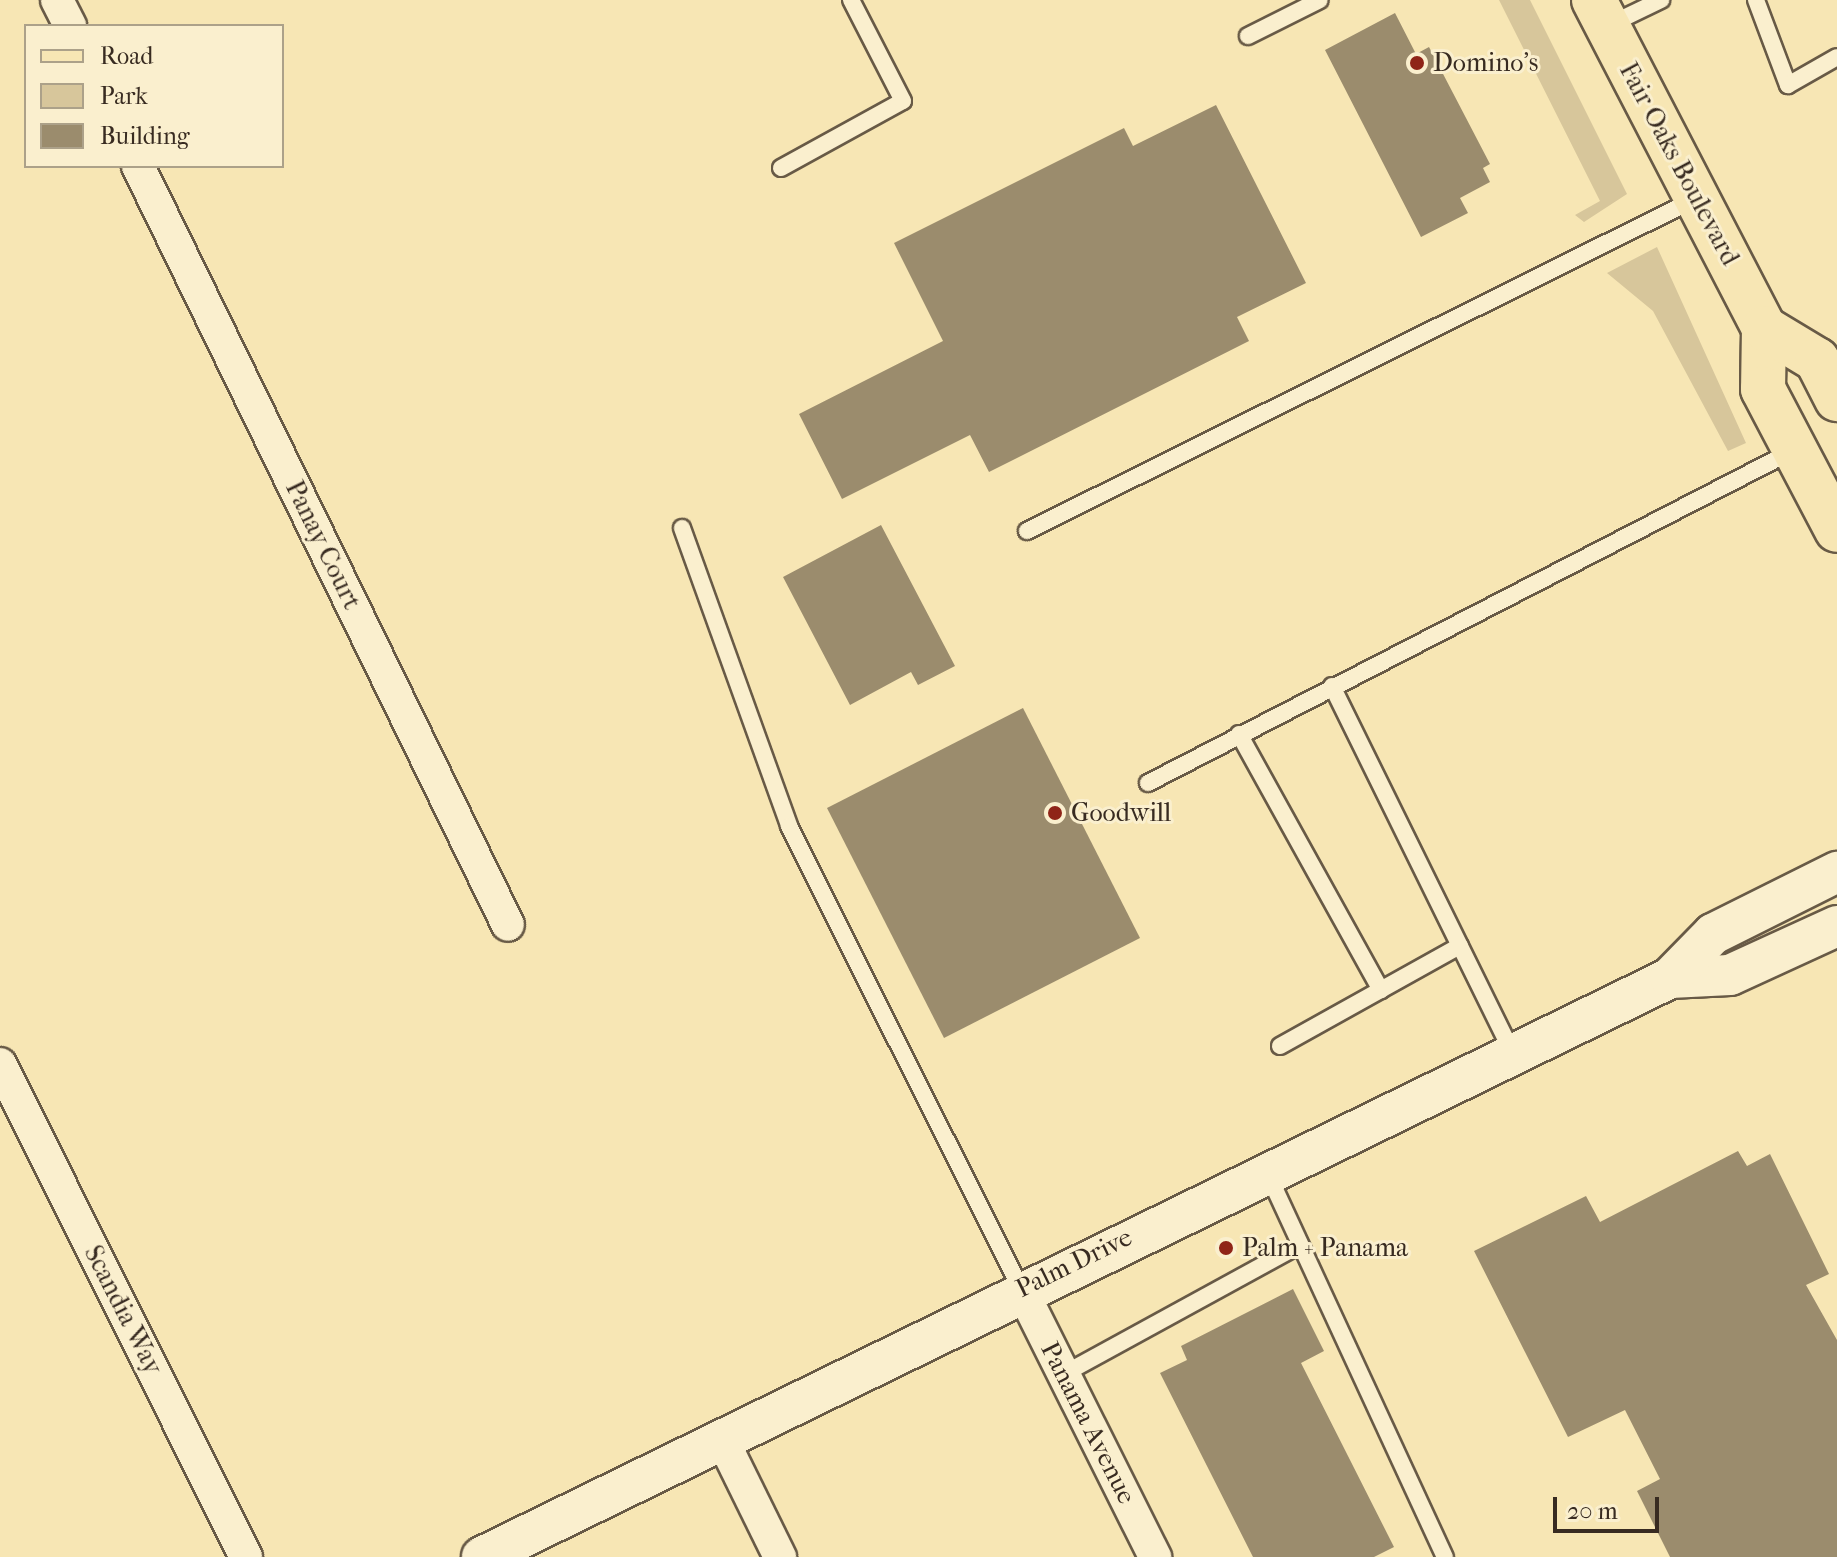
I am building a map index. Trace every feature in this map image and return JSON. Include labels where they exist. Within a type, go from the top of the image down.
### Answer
[{"type":"main road","name":"Fair Oaks Boulevard","points":[[1600,13],[1764,328],[1763,389],[1837,530]]},
{"type":"main road","points":[[1764,328],[1817,360],[1837,399]]},
{"type":"street","points":[[57,0],[69,24]]},
{"type":"street","name":"Panay Court","points":[[139,168],[508,925]]},
{"type":"street","name":"Palm Drive","points":[[482,1557],[1021,1289],[1670,978],[1713,934],[1837,872]]},
{"type":"street","name":"Palm Drive","points":[[1670,978],[1730,975],[1837,926]]},
{"type":"street","name":"Scandia Way","points":[[0,1064],[246,1557]]},
{"type":"street","name":"Panama Avenue","points":[[1021,1289],[1155,1557]]},
{"type":"street","points":[[721,1437],[780,1557]]},
{"type":"lane","points":[[781,168],[903,101],[851,0]]},
{"type":"lane","points":[[1248,36],[1320,0]]},
{"type":"lane","points":[[1600,13],[1661,0]]},
{"type":"lane","points":[[1756,0],[1788,85],[1837,57]]},
{"type":"lane","points":[[1027,531],[1697,198]]},
{"type":"lane","points":[[1148,783],[1795,449]]},
{"type":"lane","points":[[682,528],[789,826],[1021,1289]]},
{"type":"lane","points":[[1332,686],[1512,1052]]},
{"type":"lane","points":[[1239,734],[1381,990]]},
{"type":"lane","points":[[1280,1046],[1460,946]]},
{"type":"lane","points":[[1266,1171],[1445,1557]]},
{"type":"lane","points":[[1064,1374],[1300,1245]]},
{"type":"green space","points":[[1499,0],[1530,0],[1627,194],[1584,222],[1575,215],[1600,201]]},
{"type":"green space","points":[[1657,247],[1746,443],[1728,451],[1653,311],[1607,273]]},
{"type":"building","points":[[1395,13],[1416,54],[1429,47],[1490,164],[1483,168],[1490,182],[1460,198],[1468,213],[1421,237],[1325,50]]},
{"type":"building","points":[[1216,105],[1306,283],[1237,317],[1249,341],[989,472],[970,435],[842,499],[799,414],[943,341],[894,243],[1124,128],[1133,146]]},
{"type":"building","points":[[881,525],[955,666],[918,685],[911,672],[850,705],[783,577]]},
{"type":"building","points":[[1023,708],[1140,938],[944,1038],[827,808]]},
{"type":"building","points":[[1738,1151],[1747,1166],[1770,1154],[1829,1274],[1806,1285],[1837,1340],[1837,1557],[1670,1557],[1637,1491],[1660,1479],[1625,1410],[1568,1437],[1474,1251],[1586,1196],[1600,1222]]},
{"type":"building","points":[[1293,1289],[1324,1351],[1301,1363],[1394,1547],[1374,1557],[1253,1557],[1160,1373],[1187,1360],[1181,1346]]},
{"type":"place","name":"Domino's","points":[[1417,63]]},
{"type":"place","name":"Goodwill","points":[[1055,813]]},
{"type":"place","name":"Palm + Panama","points":[[1226,1248]]}]
